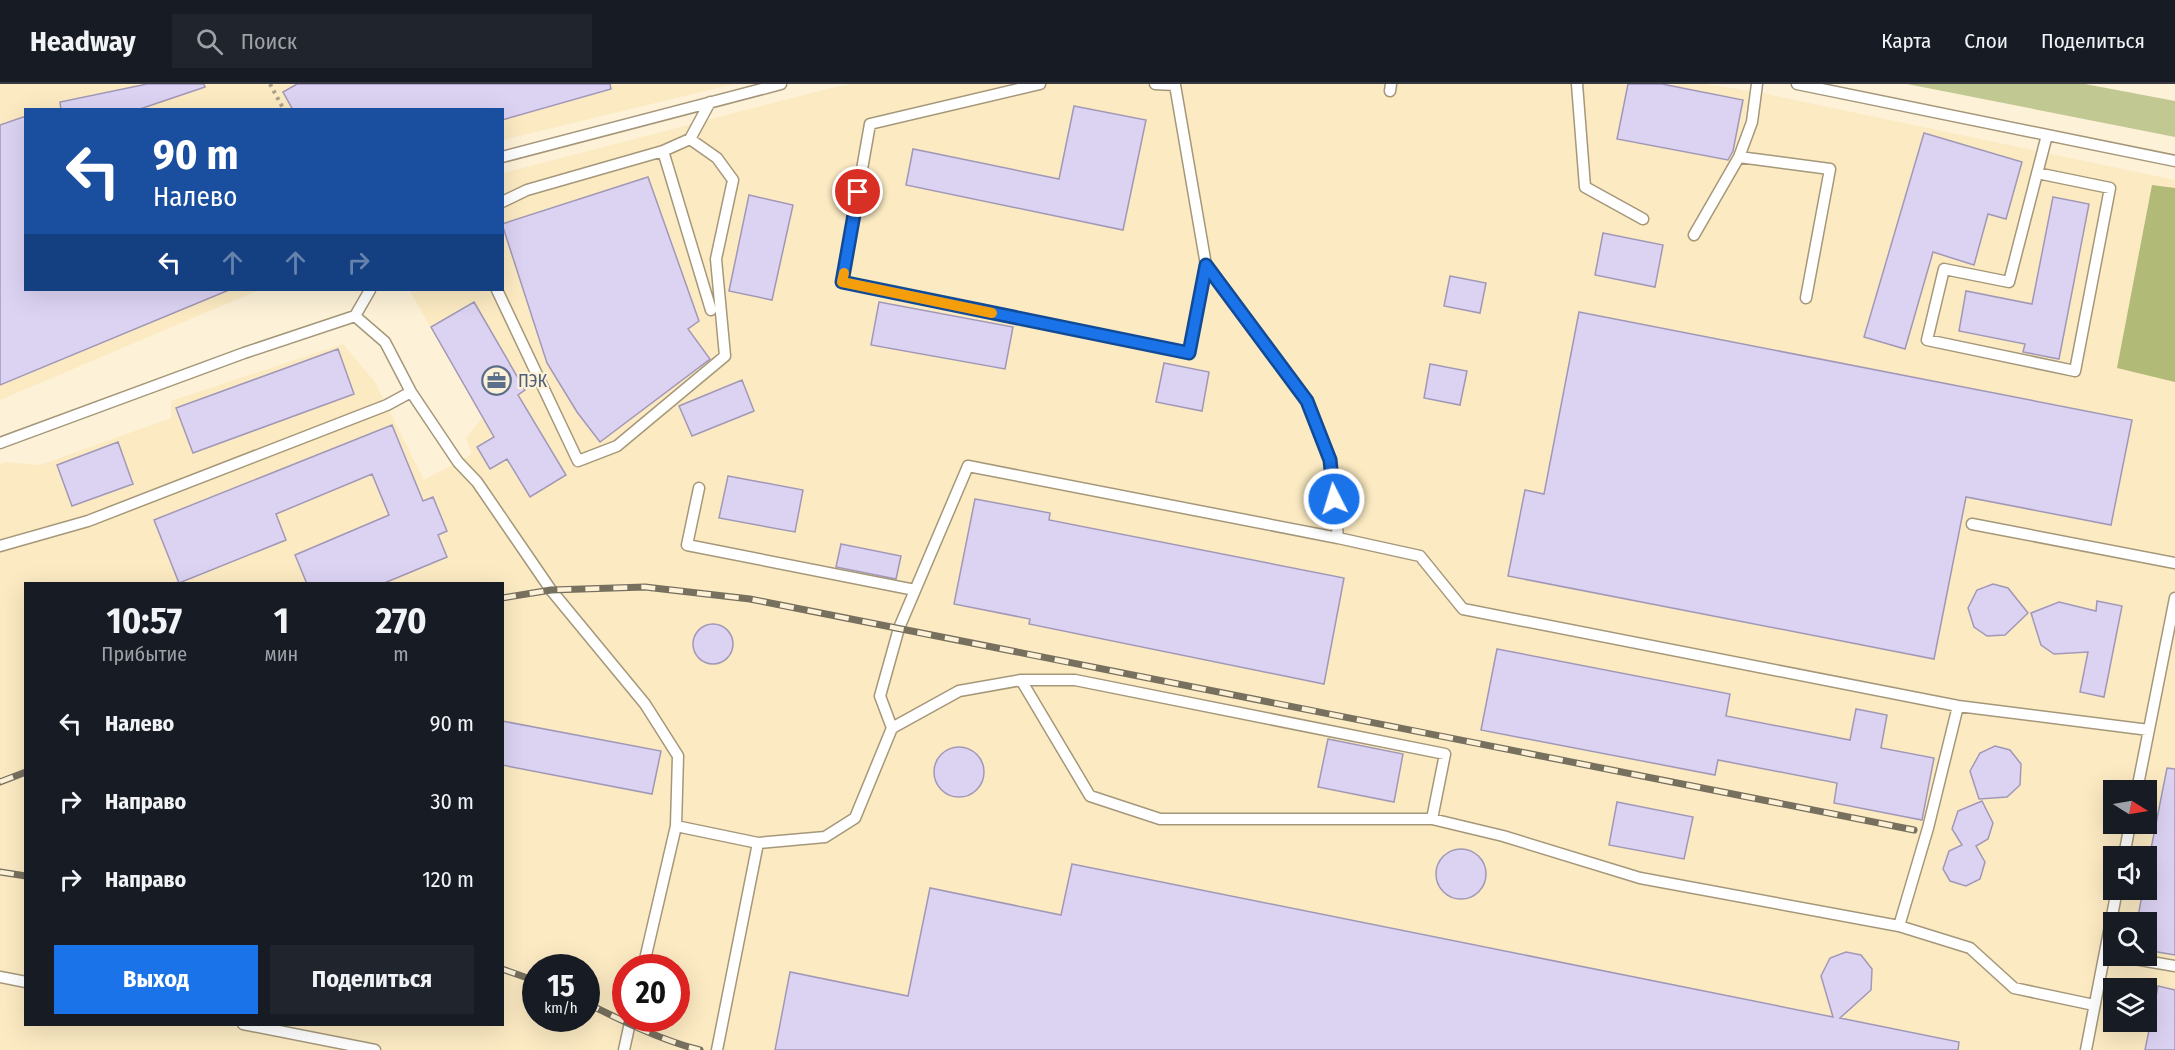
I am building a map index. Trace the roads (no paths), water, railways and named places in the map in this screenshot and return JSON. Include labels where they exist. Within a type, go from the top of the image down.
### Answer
[{"type":"lane","points":[[504,156],[781,84]]},
{"type":"lane","points":[[1040,84],[870,124],[842,282],[1189,353],[1206,265],[1177,85],[1155,84]]},
{"type":"lane","points":[[1577,84],[1585,187],[1643,219]]},
{"type":"lane","points":[[1694,236],[1739,157],[1752,122],[1757,84]]},
{"type":"lane","points":[[1797,84],[2175,161]]},
{"type":"lane","points":[[504,201],[527,190],[663,151],[690,139],[710,102]]},
{"type":"lane","points":[[2037,173],[2110,188],[2075,371],[1928,340],[1944,269],[2009,282],[2037,173],[2047,135]]},
{"type":"lane","points":[[497,291],[578,460],[617,447],[725,357],[716,259],[733,180],[717,159],[690,139]]},
{"type":"lane","points":[[663,151],[711,310]]},
{"type":"lane","points":[[1739,157],[1830,169],[1806,298]]},
{"type":"lane","points":[[1206,265],[1307,401],[1330,460],[1338,538]]},
{"type":"lane","points":[[0,443],[244,353],[355,315],[369,291]]},
{"type":"lane","points":[[355,315],[385,342],[411,392],[458,462],[477,482],[551,590],[645,704],[678,756],[676,826],[646,954]]},
{"type":"lane","points":[[0,546],[88,521],[387,405],[411,392]]},
{"type":"lane","points":[[892,728],[880,696],[899,628],[968,466],[1420,556],[1462,609],[1958,706],[2149,730]]},
{"type":"lane","points":[[699,488],[687,545],[915,590]]},
{"type":"lane","points":[[1972,524],[2175,563]]},
{"type":"lane","points":[[2139,780],[2175,598]]},
{"type":"lane","points":[[676,826],[758,843],[825,837],[855,818],[892,728],[959,691],[1021,680],[1075,680],[1445,754],[1432,819]]},
{"type":"lane","points":[[1021,680],[1090,796],[1160,819],[1432,819],[1503,836],[1640,878],[1899,926],[1970,948],[2014,988],[2094,1005]]},
{"type":"lane","points":[[1899,926],[1928,828],[1958,706]]},
{"type":"lane","points":[[717,1050],[758,843]]},
{"type":"lane","points":[[2157,963],[2175,966]]},
{"type":"lane","points":[[2086,1050],[2094,1005],[2108,966]]},
{"type":"lane","points":[[0,977],[24,982]]},
{"type":"lane","points":[[251,1026],[337,1047],[375,1050]]},
{"type":"lane","points":[[624,1050],[628,1032]]},
{"type":"railway","points":[[504,598],[551,590],[645,587],[750,599],[1914,830]]},
{"type":"railway","points":[[0,782],[24,773]]},
{"type":"railway","points":[[0,872],[24,876]]},
{"type":"railway","points":[[504,970],[522,976]]},
{"type":"railway","points":[[600,1010],[656,1035],[700,1050]]},
{"type":"place","name":"ПЭК","points":[[497,381]]}]
